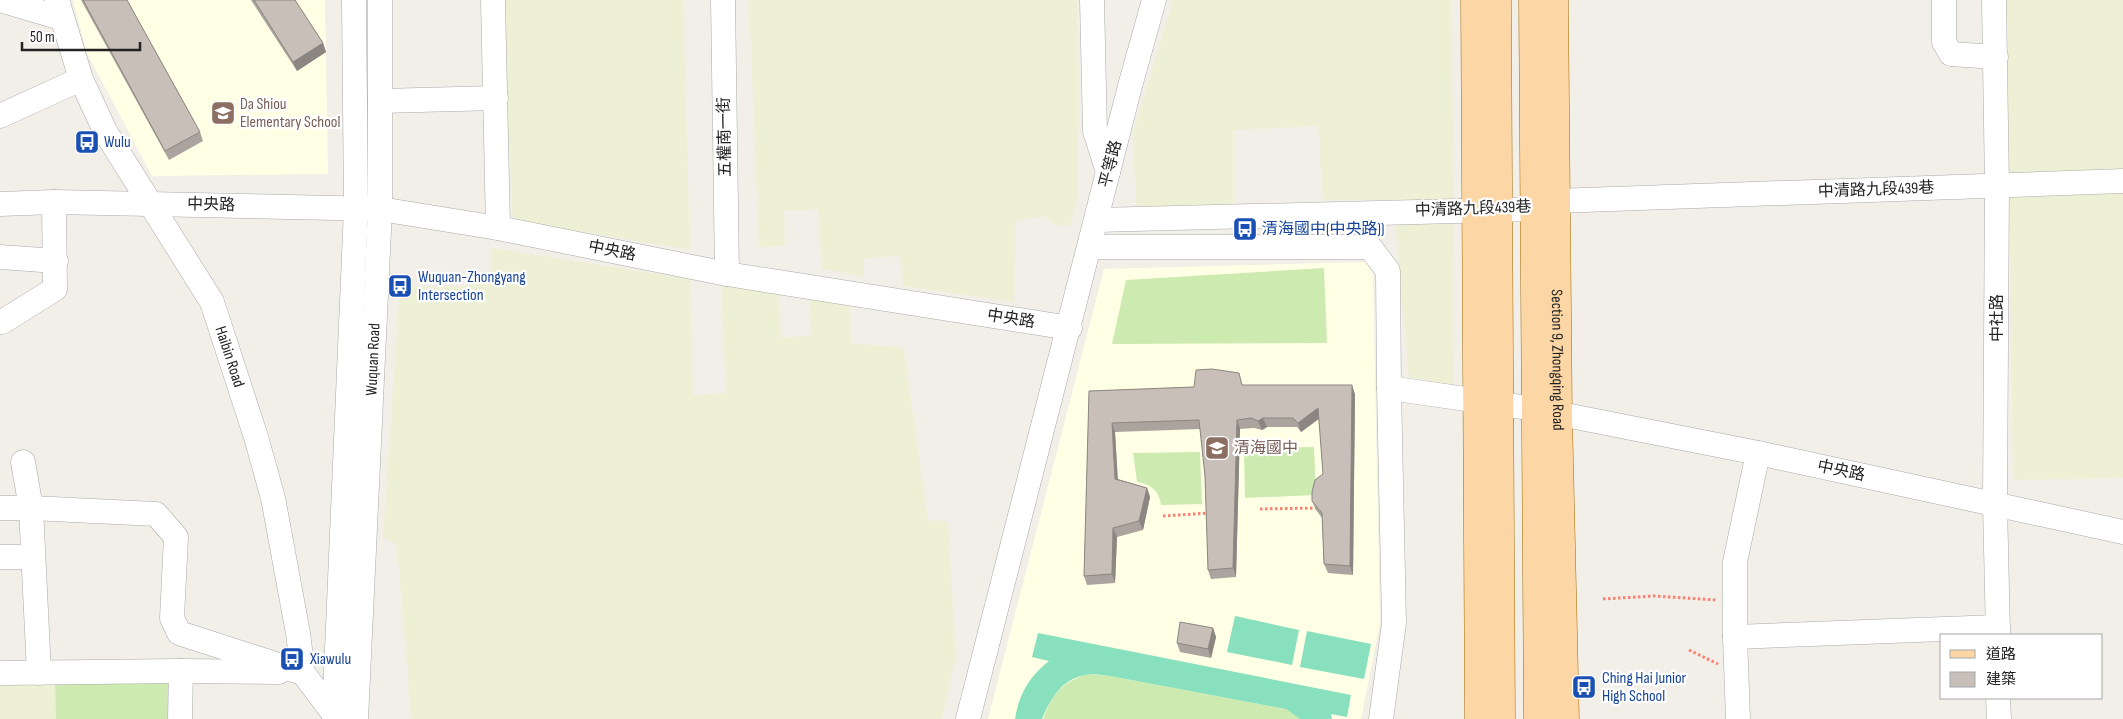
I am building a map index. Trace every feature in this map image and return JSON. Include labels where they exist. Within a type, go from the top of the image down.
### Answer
[{"type":"main road","points":[[1475,0],[1488,210]]},
{"type":"main road","points":[[1480,719],[1488,401],[1488,210],[1497,0]]},
{"type":"main road","name":"Section 9, Zhongqing Road","points":[[1533,0],[1545,205],[1547,412],[1538,719]]},
{"type":"main road","name":"Section 9, Zhongqing Road","points":[[1545,205],[1554,0]]},
{"type":"main road","points":[[1488,401],[1501,719]]},
{"type":"main road","name":"Section 9, Zhongqing Road","points":[[1547,412],[1565,719]]},
{"type":"street","points":[[0,0],[59,9]]},
{"type":"street","name":"Wuquan Road","points":[[345,716],[356,209],[354,0]]},
{"type":"street","name":"Wuquan Road","points":[[345,716],[380,209],[380,0]]},
{"type":"street","points":[[493,0],[498,228]]},
{"type":"street","name":"五權南一街","points":[[723,0],[727,274]]},
{"type":"street","points":[[1092,0],[1095,131],[1108,172]]},
{"type":"street","name":"平等路","points":[[968,719],[1070,328],[1130,86],[1154,0]]},
{"type":"street","points":[[1944,0],[1944,42],[1951,54],[1996,57]]},
{"type":"street","name":"中社路","points":[[1994,0],[1997,186],[1995,504],[1998,631]]},
{"type":"street","name":"Haibin Road","points":[[59,9],[81,79],[106,133],[212,302],[256,437],[273,498],[298,633],[303,673],[345,716]]},
{"type":"street","points":[[0,116],[81,79]]},
{"type":"street","points":[[1094,82],[1130,86]]},
{"type":"street","points":[[380,101],[496,98]]},
{"type":"street","name":"中清路九段439巷","points":[[1097,220],[1488,210],[1545,205],[2123,181]]},
{"type":"street","name":"中央路","points":[[0,204],[54,202],[380,209],[498,228],[727,274],[1070,328]]},
{"type":"street","points":[[2,322],[54,289],[56,261],[54,202]]},
{"type":"street","points":[[1090,247],[1370,247],[1388,271],[1394,623],[1380,719]]},
{"type":"street","points":[[0,258],[56,261]]},
{"type":"street","name":"中央路","points":[[1389,388],[1488,401],[1758,453],[2123,532]]},
{"type":"street","points":[[1738,719],[1735,562],[1758,453]]},
{"type":"street","points":[[23,462],[31,508],[39,673]]},
{"type":"street","points":[[0,508],[156,514],[176,537],[172,618],[179,633],[303,673]]},
{"type":"street","points":[[0,557],[32,557]]},
{"type":"street","points":[[1735,637],[1998,631]]},
{"type":"street","points":[[2,673],[181,671],[303,673]]},
{"type":"street","points":[[180,719],[181,671]]},
{"type":"street","points":[[1998,699],[1999,719]]},
{"type":"path","points":[[1260,509],[1323,508]]},
{"type":"path","points":[[1163,516],[1215,513]]},
{"type":"path","points":[[1603,598],[1654,596],[1735,601]]},
{"type":"path","points":[[1690,650],[1736,673]]},
{"type":"shaded area","name":"Da Shiou Elementary School","points":[[73,0],[325,0],[328,174],[152,176],[87,53]]},
{"type":"shaded area","points":[[501,0],[683,0],[690,250],[513,220]]},
{"type":"shaded area","points":[[749,0],[1077,0],[1078,194],[1070,226],[1054,225],[1046,216],[1016,221],[1014,302],[903,286],[900,256],[864,258],[864,277],[822,269],[818,209],[784,211],[785,245],[759,248]]},
{"type":"shaded area","points":[[1173,0],[1451,0],[1454,197],[1453,385],[1409,377],[1393,200],[1323,200],[1318,126],[1233,130],[1233,209],[1136,212],[1133,133]]},
{"type":"shaded area","points":[[2007,0],[2123,0],[2123,478],[2013,480]]},
{"type":"shaded area","points":[[492,248],[690,279],[693,396],[726,393],[721,283],[778,292],[781,338],[812,335],[809,299],[849,305],[851,343],[904,348],[928,521],[948,521],[956,658],[942,719],[411,719],[397,545],[383,537],[400,287],[469,286],[469,277],[491,276]]},
{"type":"shaded area","name":"清海國中","points":[[1366,262],[1373,274],[1380,623],[1361,719],[988,719],[1104,269]]},
{"type":"shaded area","points":[[55,680],[56,719],[0,719],[0,685]]},
{"type":"green space","points":[[1324,268],[1327,343],[1112,344],[1126,280]]},
{"type":"green space","points":[[1314,447],[1316,495],[1245,498],[1244,448]]},
{"type":"green space","points":[[1200,452],[1202,504],[1161,505],[1154,489],[1146,484],[1137,482],[1133,453]]},
{"type":"green space","points":[[1235,616],[1299,630],[1292,665],[1227,652]]},
{"type":"green space","points":[[1307,631],[1371,644],[1364,679],[1300,667]]},
{"type":"green space","points":[[1038,633],[1351,695],[1347,717],[1331,714],[1332,719],[1300,719],[1286,709],[1091,674],[1077,677],[1063,686],[1053,697],[1042,719],[1015,719],[1019,702],[1026,687],[1036,673],[1049,661],[1032,657]]},
{"type":"green space","points":[[1086,674],[1110,676],[1286,709],[1300,719],[1043,719],[1050,702],[1058,690]]},
{"type":"green space","points":[[173,678],[173,719],[56,719],[55,680]]},
{"type":"building","points":[[83,0],[127,0],[200,132],[165,151]]},
{"type":"building","points":[[254,0],[295,0],[323,43],[293,62]]},
{"type":"building","points":[[1212,369],[1239,373],[1242,385],[1352,385],[1350,566],[1324,564],[1322,513],[1312,501],[1315,480],[1323,474],[1318,408],[1298,423],[1293,418],[1263,418],[1258,421],[1251,418],[1237,420],[1233,568],[1208,570],[1205,476],[1199,420],[1112,423],[1115,479],[1147,488],[1139,521],[1113,528],[1112,574],[1084,576],[1089,391],[1194,387],[1196,370]]},
{"type":"building","points":[[1180,622],[1213,628],[1208,649],[1177,643]]},
{"type":"place","name":"Da Shiou Elementary School","points":[[223,113]]},
{"type":"place","name":"Wulu","points":[[87,142]]},
{"type":"place","name":"清海國中(中央路))","points":[[1245,229]]},
{"type":"place","name":"Wuquan-Zhongyang Intersection","points":[[400,286]]},
{"type":"place","name":"清海國中","points":[[1217,448]]},
{"type":"place","name":"Xiawulu","points":[[292,659]]},
{"type":"place","name":"Ching Hai Junior High School","points":[[1584,687]]}]
